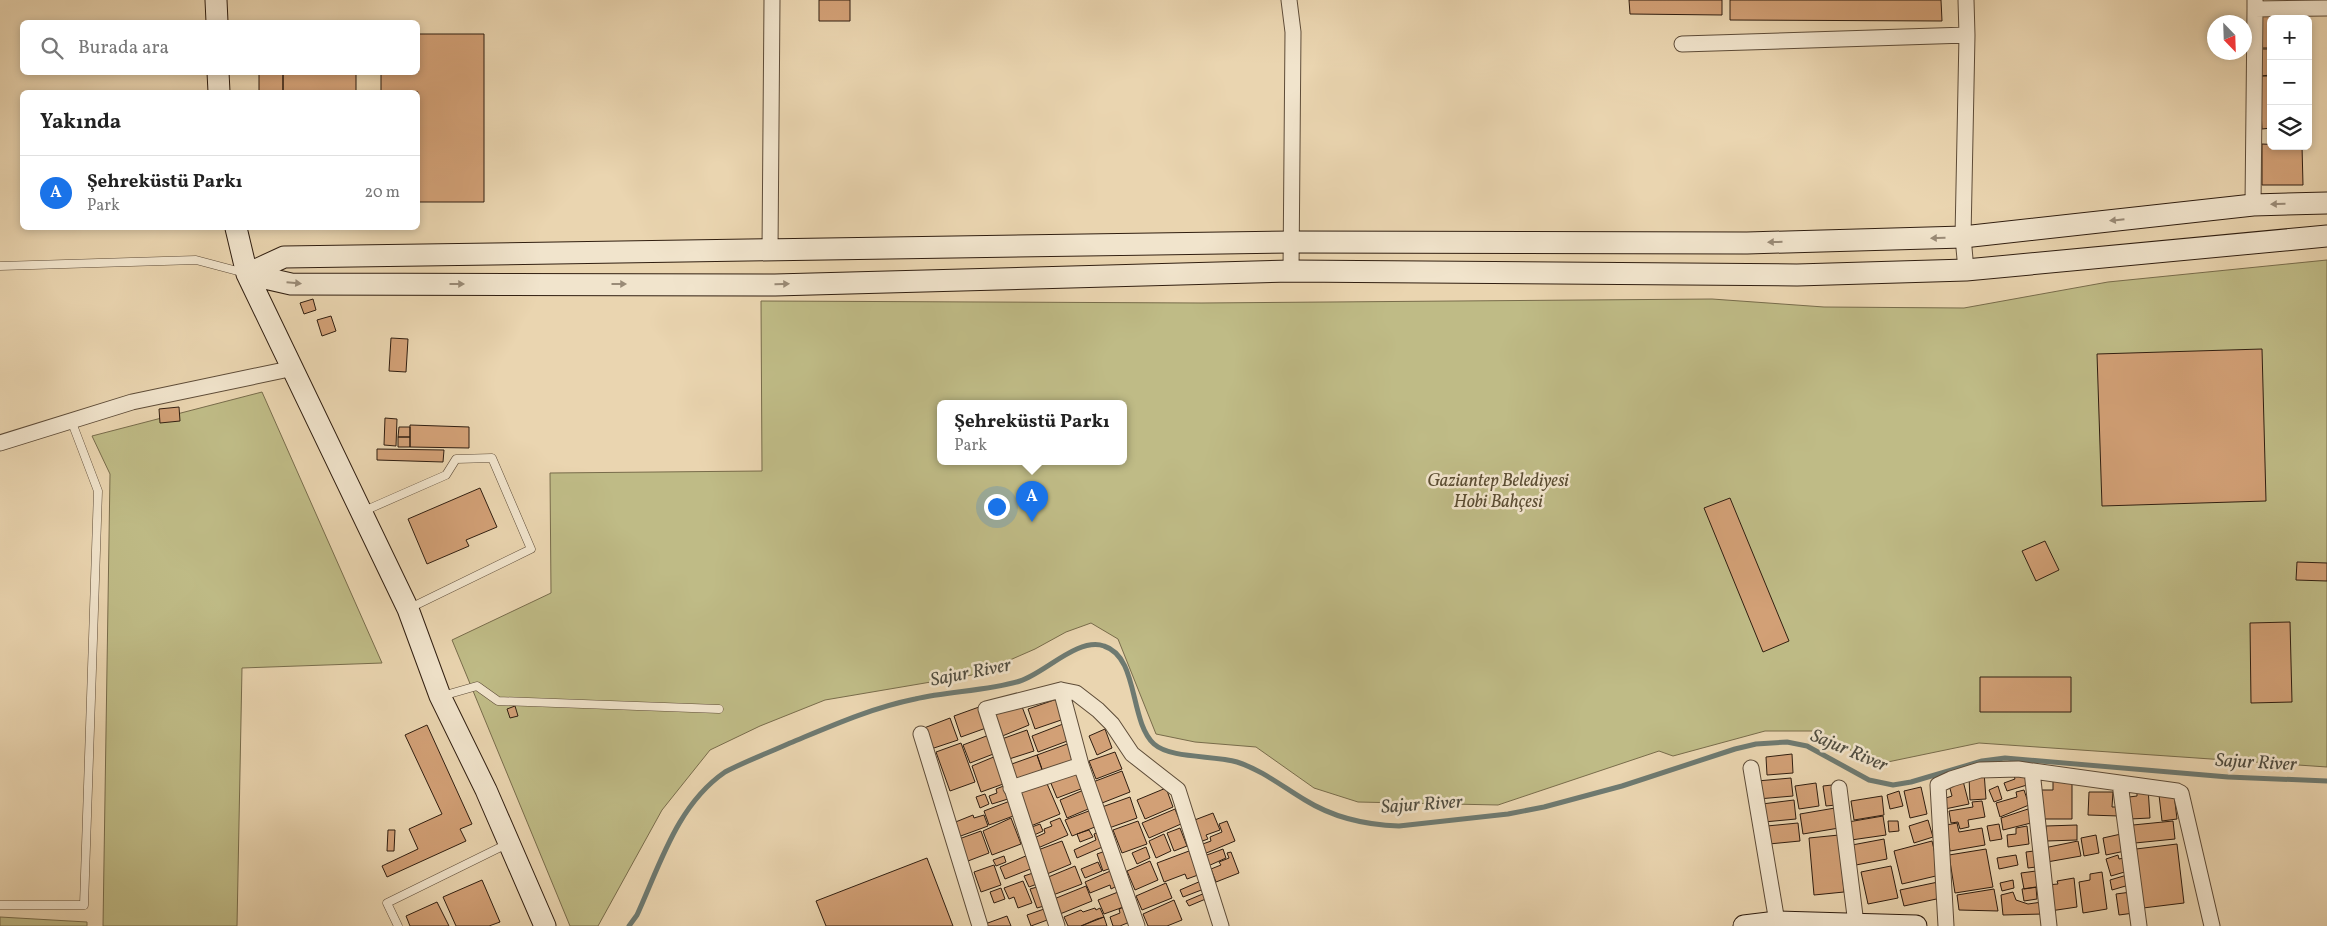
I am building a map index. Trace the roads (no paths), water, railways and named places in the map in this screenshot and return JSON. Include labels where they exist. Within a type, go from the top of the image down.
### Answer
[{"type":"street","points":[[216,0],[217,20]]},
{"type":"street","points":[[770,250],[772,0]]},
{"type":"street","points":[[1289,0],[1293,32],[1291,271]]},
{"type":"street","points":[[1966,0],[1963,237],[1966,270]]},
{"type":"street","points":[[2253,205],[2255,4],[2327,8]]},
{"type":"street","points":[[1682,44],[1967,34]]},
{"type":"street","points":[[218,75],[219,90]]},
{"type":"street","points":[[247,274],[284,257],[1292,242],[1747,243],[1963,237],[2253,205],[2327,203]]},
{"type":"street","points":[[236,230],[247,274],[294,368],[360,513],[408,609],[440,696],[486,790],[541,925]]},
{"type":"street","points":[[247,274],[292,284],[775,285],[1291,271],[1720,275],[1966,270],[2327,236]]},
{"type":"street","points":[[0,443],[132,402],[294,368]]},
{"type":"street","points":[[1061,690],[1081,765],[1137,926]]},
{"type":"street","points":[[1056,926],[986,709],[1061,690],[1076,693],[1098,710],[1112,724],[1132,754],[1178,790],[1221,926]]},
{"type":"street","points":[[921,734],[980,926]]},
{"type":"street","points":[[1011,788],[1081,765]]},
{"type":"street","points":[[1751,768],[1762,924],[1916,926]]},
{"type":"street","points":[[1946,926],[1938,786],[1951,779],[1980,770],[2018,769],[2178,791],[2181,793],[2212,926]]},
{"type":"street","points":[[2032,771],[2049,926]]},
{"type":"street","points":[[2120,783],[2139,926]]},
{"type":"street","points":[[1839,788],[1848,924]]},
{"type":"lane","points":[[0,266],[196,260],[247,274]]},
{"type":"lane","points":[[0,905],[84,905],[98,491],[71,420]]},
{"type":"lane","points":[[360,513],[446,475],[456,459],[492,458],[531,549],[408,609]]},
{"type":"lane","points":[[440,696],[477,686],[498,701],[719,709]]},
{"type":"lane","points":[[398,926],[388,904],[509,843]]},
{"type":"waterway","name":"Sajur River","points":[[629,926],[637,915],[662,856],[682,819],[694,801],[725,772],[851,718],[883,707],[928,696],[994,687],[1020,681],[1073,651],[1094,645],[1104,646],[1115,652],[1123,663],[1129,676],[1141,721],[1146,734],[1154,744],[1171,752],[1228,760],[1246,765],[1327,812],[1374,824],[1399,826],[1508,814],[1544,807],[1622,786],[1735,749],[1756,744],[1787,742],[1807,746],[1869,780],[1893,785],[1911,782],[1982,761],[2005,758],[2228,777],[2327,781]]},
{"type":"place","name":"Şehreküstü Parkı","points":[[1032,522]]},
{"type":"park label","name":"Gaziantep Belediyesi Hobi Bahçesi","points":[[1498,491]]}]
